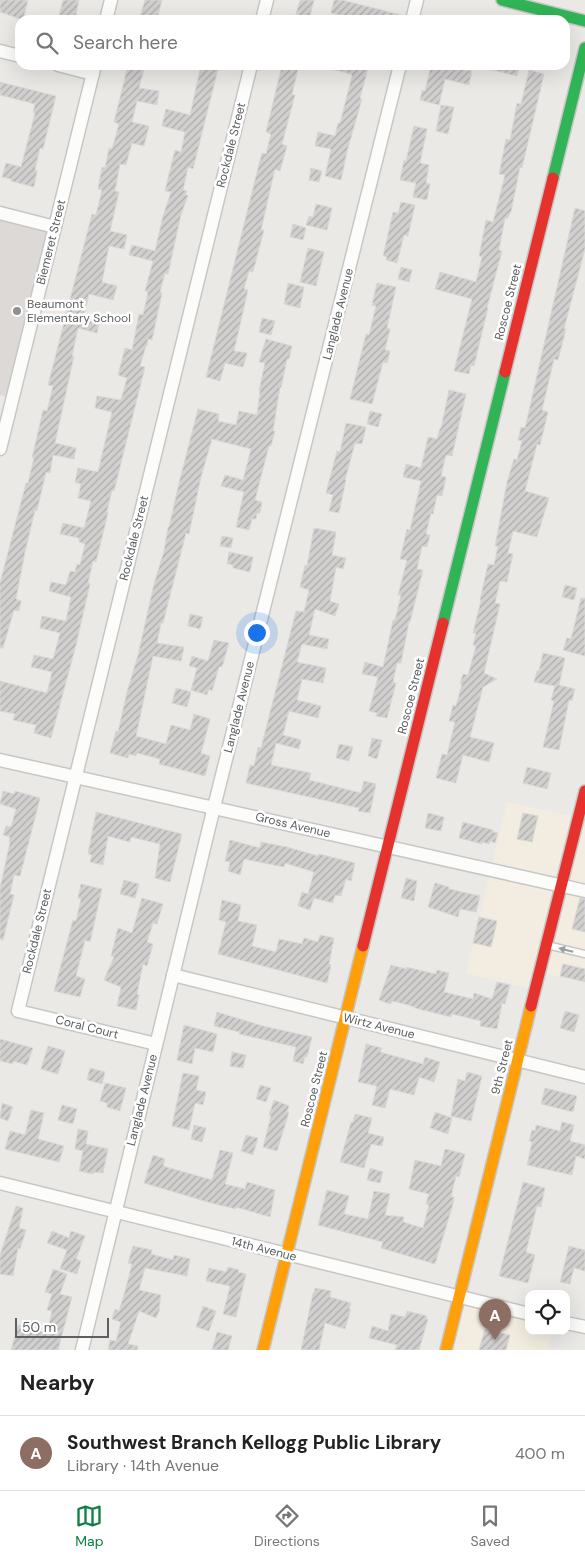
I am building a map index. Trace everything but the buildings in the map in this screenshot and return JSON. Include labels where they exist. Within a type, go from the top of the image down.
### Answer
[{"type":"street","points":[[107,15],[111,0]]},
{"type":"street","points":[[263,15],[267,0]]},
{"type":"street","points":[[413,15],[416,0]]},
{"type":"street","points":[[502,0],[561,15]]},
{"type":"street","points":[[570,17],[585,21]]},
{"type":"street","name":"Roscoe Street","points":[[263,1350],[585,48]]},
{"type":"street","points":[[0,51],[15,55]]},
{"type":"street","name":"Biemeret Street","points":[[0,449],[94,70]]},
{"type":"street","name":"Rockdale Street","points":[[18,1011],[250,70]]},
{"type":"street","name":"Langlade Avenue","points":[[82,1350],[214,807],[399,70]]},
{"type":"street","points":[[0,213],[55,226]]},
{"type":"street","name":"Gross Avenue","points":[[0,760],[585,891]]},
{"type":"street","name":"9th Street","points":[[446,1350],[585,791]]},
{"type":"street","name":"Wirtz Avenue","points":[[173,975],[585,1077]]},
{"type":"street","name":"Coral Court","points":[[18,1011],[156,1044]]},
{"type":"street","name":"14th Avenue","points":[[0,1183],[525,1313]]},
{"type":"street","points":[[570,1324],[585,1327]]},
{"type":"lane","points":[[547,945],[585,954]]},
{"type":"shaded area","name":"Beaumont Elementary School","points":[[0,213],[55,227],[12,398],[0,395]]},
{"type":"shaded area","points":[[507,802],[585,819],[585,983],[540,972],[536,990],[466,973]]},
{"type":"shaded area","points":[[459,1297],[525,1313],[525,1335],[552,1335],[547,1350],[446,1350]]},
{"type":"traffic: fast","points":[[502,0],[561,15]]},
{"type":"traffic: fast","points":[[570,17],[585,21]]},
{"type":"traffic: fast","points":[[553,178],[585,48]]},
{"type":"traffic: fast","points":[[443,623],[505,372]]},
{"type":"traffic: slow","points":[[263,1350],[363,946]]},
{"type":"traffic: slow","points":[[446,1350],[531,1006]]},
{"type":"traffic: jam","points":[[505,372],[553,178]]},
{"type":"traffic: jam","points":[[363,946],[443,623]]},
{"type":"traffic: jam","points":[[531,1006],[585,791]]},
{"type":"place","name":"Beaumont Elementary School","points":[[17,311]]},
{"type":"place","name":"Southwest Branch Kellogg Public Library","points":[[495,1340]]}]
